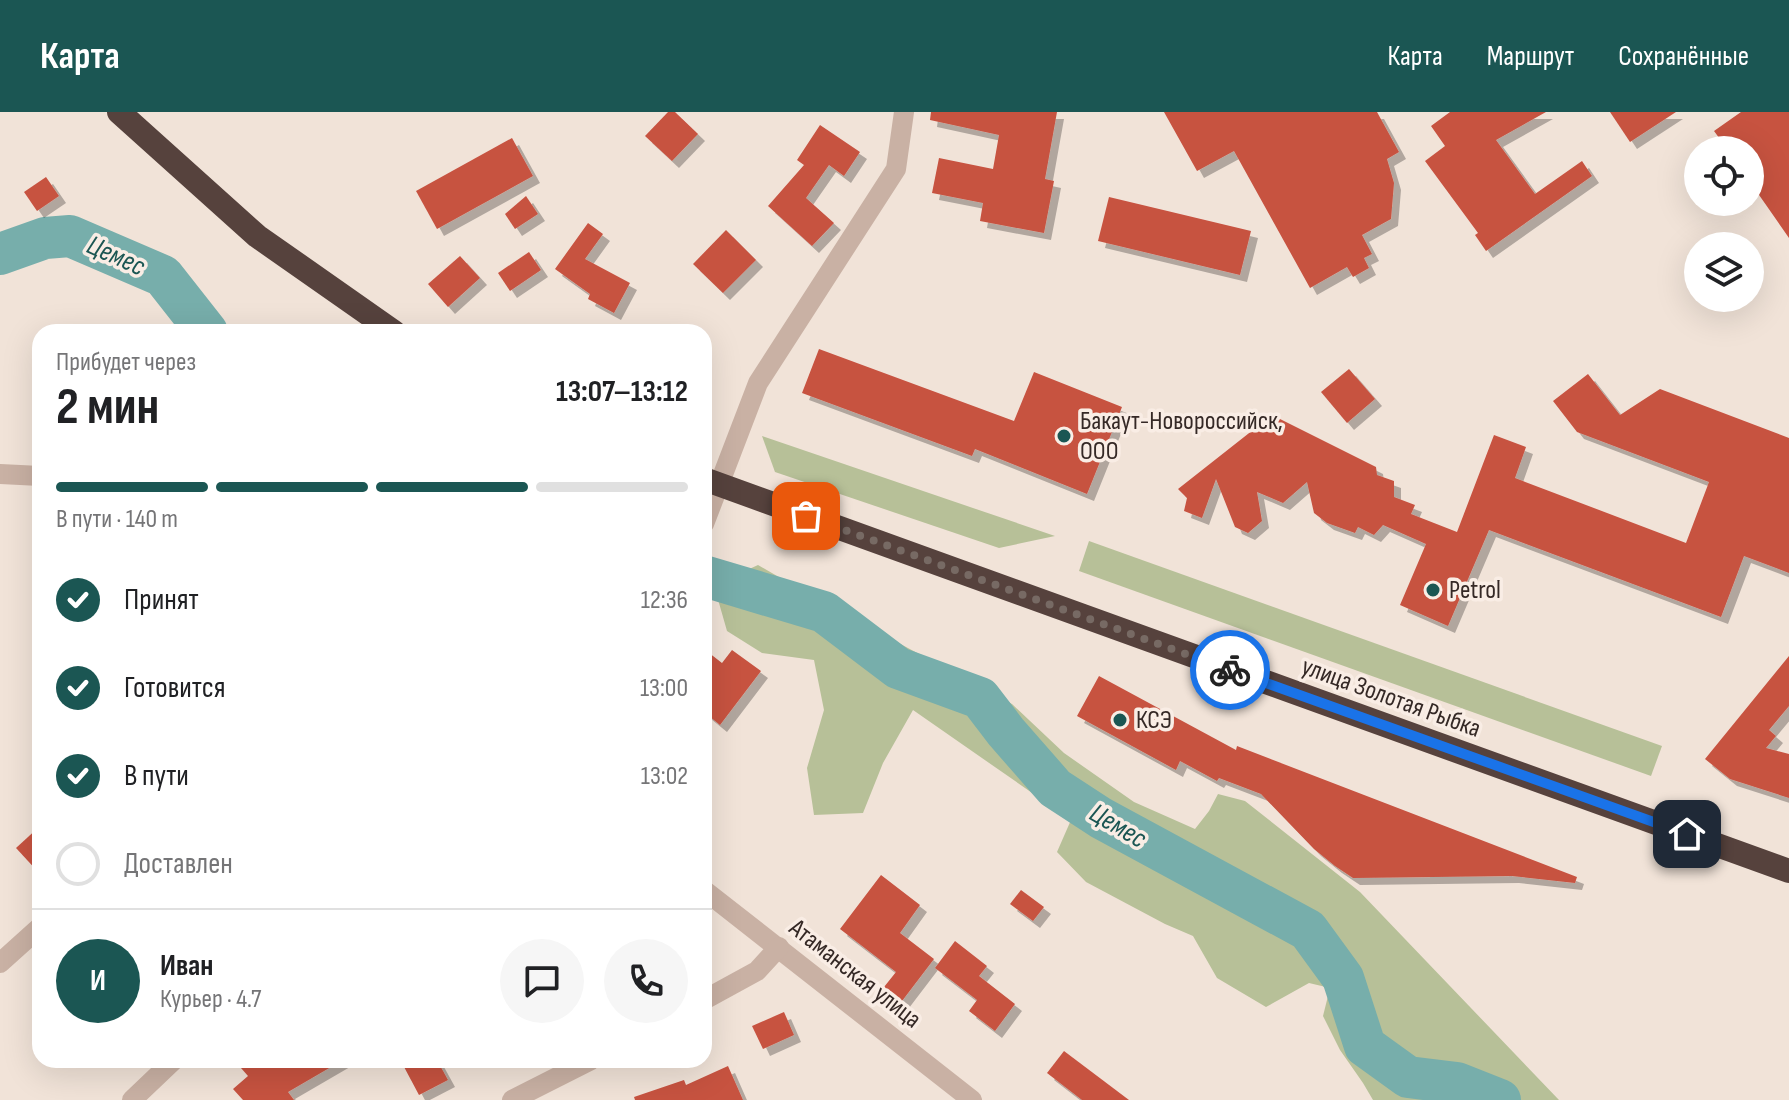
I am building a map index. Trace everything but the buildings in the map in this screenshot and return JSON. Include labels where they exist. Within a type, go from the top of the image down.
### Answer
[{"type":"highway","points":[[119,112],[257,236],[383,324]]},
{"type":"highway","name":"улица Золотая Рыбка","points":[[712,482],[1789,871]]},
{"type":"street","points":[[712,482],[758,383],[896,169],[904,112]]},
{"type":"street","points":[[0,474],[32,476]]},
{"type":"street","name":"Атаманская улица","points":[[712,896],[972,1100]]},
{"type":"street","points":[[0,963],[32,934]]},
{"type":"street","points":[[712,996],[757,971],[779,947]]},
{"type":"street","points":[[132,1100],[166,1068]]},
{"type":"street","points":[[512,1100],[575,1068]]},
{"type":"green space","points":[[762,436],[1055,536],[999,548],[775,472]]},
{"type":"green space","points":[[1089,541],[1662,746],[1651,776],[1079,571]]},
{"type":"green space","points":[[758,565],[1012,704],[1064,753],[1134,802],[1195,829],[1218,794],[1245,801],[1360,892],[1559,1100],[1373,1100],[1340,1050],[1323,1016],[1330,988],[1309,983],[1266,1007],[1217,978],[1193,936],[1086,882],[1057,852],[1071,820],[913,710],[883,763],[863,813],[814,815],[807,768],[824,710],[814,660],[762,653],[727,631],[717,596],[734,576]]},
{"type":"waterway","name":"Цемес","points":[[0,254],[45,238],[70,236],[163,276],[201,324]]},
{"type":"waterway","name":"Цемес","points":[[712,578],[824,612],[898,668],[980,698],[1055,788],[1101,818],[1308,930],[1343,978],[1365,1046],[1408,1077],[1457,1083],[1500,1100]]},
{"type":"way so far","points":[[806,516],[1230,670]]},
{"type":"place","name":"Бакаут-Новороссийск, ООО","points":[[1064,436]]},
{"type":"place","name":"Petrol","points":[[1433,590]]},
{"type":"place","name":"КСЭ","points":[[1120,720]]},
{"type":"route","points":[[1230,670],[1687,834]]}]
